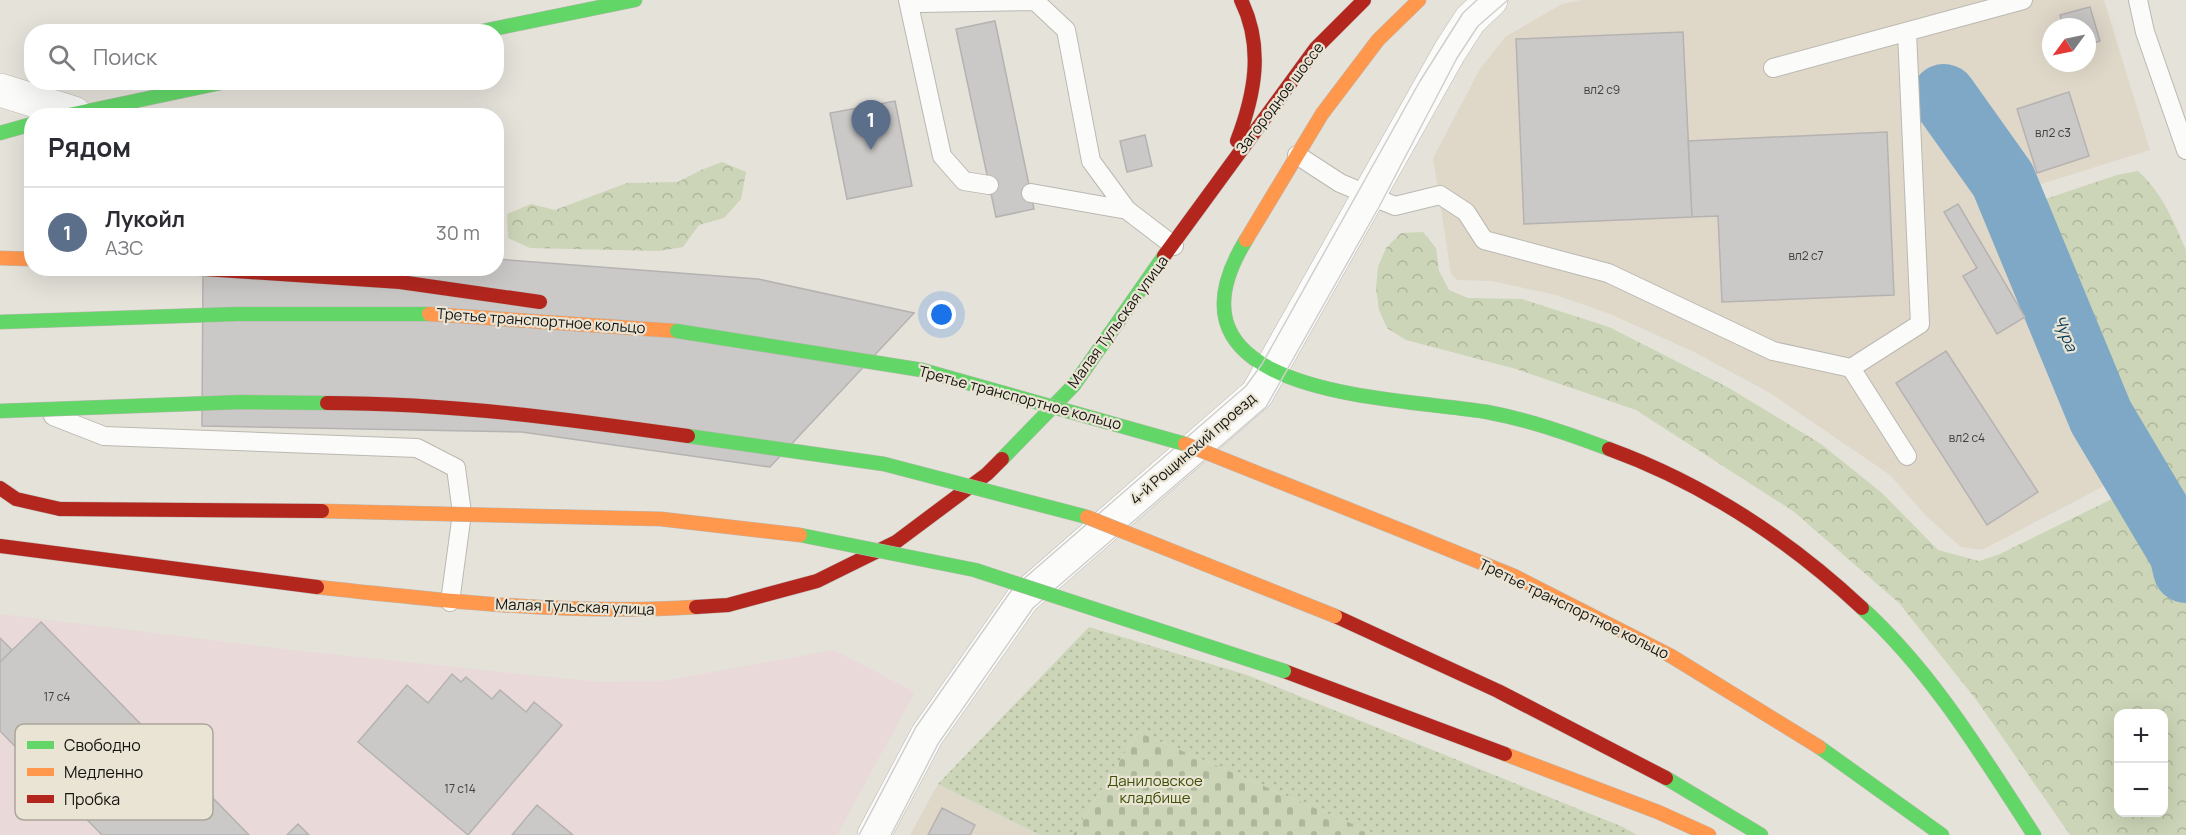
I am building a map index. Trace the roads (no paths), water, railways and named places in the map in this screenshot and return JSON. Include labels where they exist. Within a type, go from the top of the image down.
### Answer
[{"type":"main road","points":[[504,27],[635,0]]},
{"type":"main road","points":[[1223,173],[1247,117],[1255,79],[1255,45],[1246,8],[1241,0]]},
{"type":"main road","name":"Загородное шоссе","points":[[1223,173],[1316,48],[1364,0]]},
{"type":"main road","points":[[1419,0],[1378,40],[1322,114],[1237,254],[1226,278],[1223,302],[1228,325],[1237,341],[1248,354],[1272,371],[1298,383],[1528,420],[1622,451],[1714,495],[1795,547],[1875,618],[1951,708],[2034,835]]},
{"type":"main road","points":[[98,108],[186,90]]},
{"type":"main road","points":[[0,133],[24,126]]},
{"type":"main road","name":"Малая Тульская улица","points":[[0,546],[190,572],[450,602],[636,611],[728,605],[827,576],[896,542],[987,474],[1074,385],[1174,246],[1223,173]]},
{"type":"main road","points":[[0,258],[24,259]]},
{"type":"main road","points":[[310,276],[400,282],[513,296],[556,305]]},
{"type":"main road","points":[[578,310],[677,331]]},
{"type":"main road","name":"Третье транспортное кольцо","points":[[0,322],[238,314],[457,314],[677,331],[922,370],[1183,443],[1514,576],[1671,656],[1837,758],[1942,835]]},
{"type":"main road","points":[[0,411],[241,402],[396,404],[560,418],[884,464],[1094,519],[1335,616],[1478,680],[1682,785],[1761,835]]},
{"type":"main road","points":[[0,488],[16,500],[60,509],[453,512],[649,518],[812,536],[975,570],[1284,671],[1658,812],[1709,835]]},
{"type":"street","name":"4-й Рощинский проезд","points":[[874,835],[927,735],[1023,598],[1257,394],[1450,51],[1470,20],[1491,0]]},
{"type":"street","points":[[0,90],[52,108]]},
{"type":"lane","points":[[908,0],[942,156],[964,181],[989,185]]},
{"type":"lane","points":[[918,0],[920,3],[1035,1],[1066,30],[1091,161],[1127,210],[1174,246]]},
{"type":"lane","points":[[1773,68],[2023,0]]},
{"type":"lane","points":[[2138,0],[2145,32],[2186,150]]},
{"type":"lane","points":[[1297,155],[1340,183],[1395,206],[1440,195],[1466,212],[1484,240],[1608,273],[1773,351],[1851,368],[1920,324],[1907,32]]},
{"type":"lane","points":[[1031,193],[1127,210]]},
{"type":"lane","points":[[1851,368],[1907,456]]},
{"type":"lane","points":[[0,391],[11,399],[104,436],[417,448],[456,468],[462,513],[450,602]]},
{"type":"waterway","name":"Чура","points":[[1944,97],[2003,180],[2101,417],[2182,553],[2186,570]]},
{"type":"tram line","points":[[859,835],[916,727],[1013,588],[1246,386],[1262,364],[1420,81],[1463,13],[1477,0]]},
{"type":"tram line","points":[[891,835],[938,744],[1033,608],[1266,407],[1379,207],[1457,58],[1478,26],[1508,0]]},
{"type":"place","name":"Лукойл","points":[[871,150]]},
{"type":"park label","name":"Даниловское кладбище","points":[[1155,790]]}]
